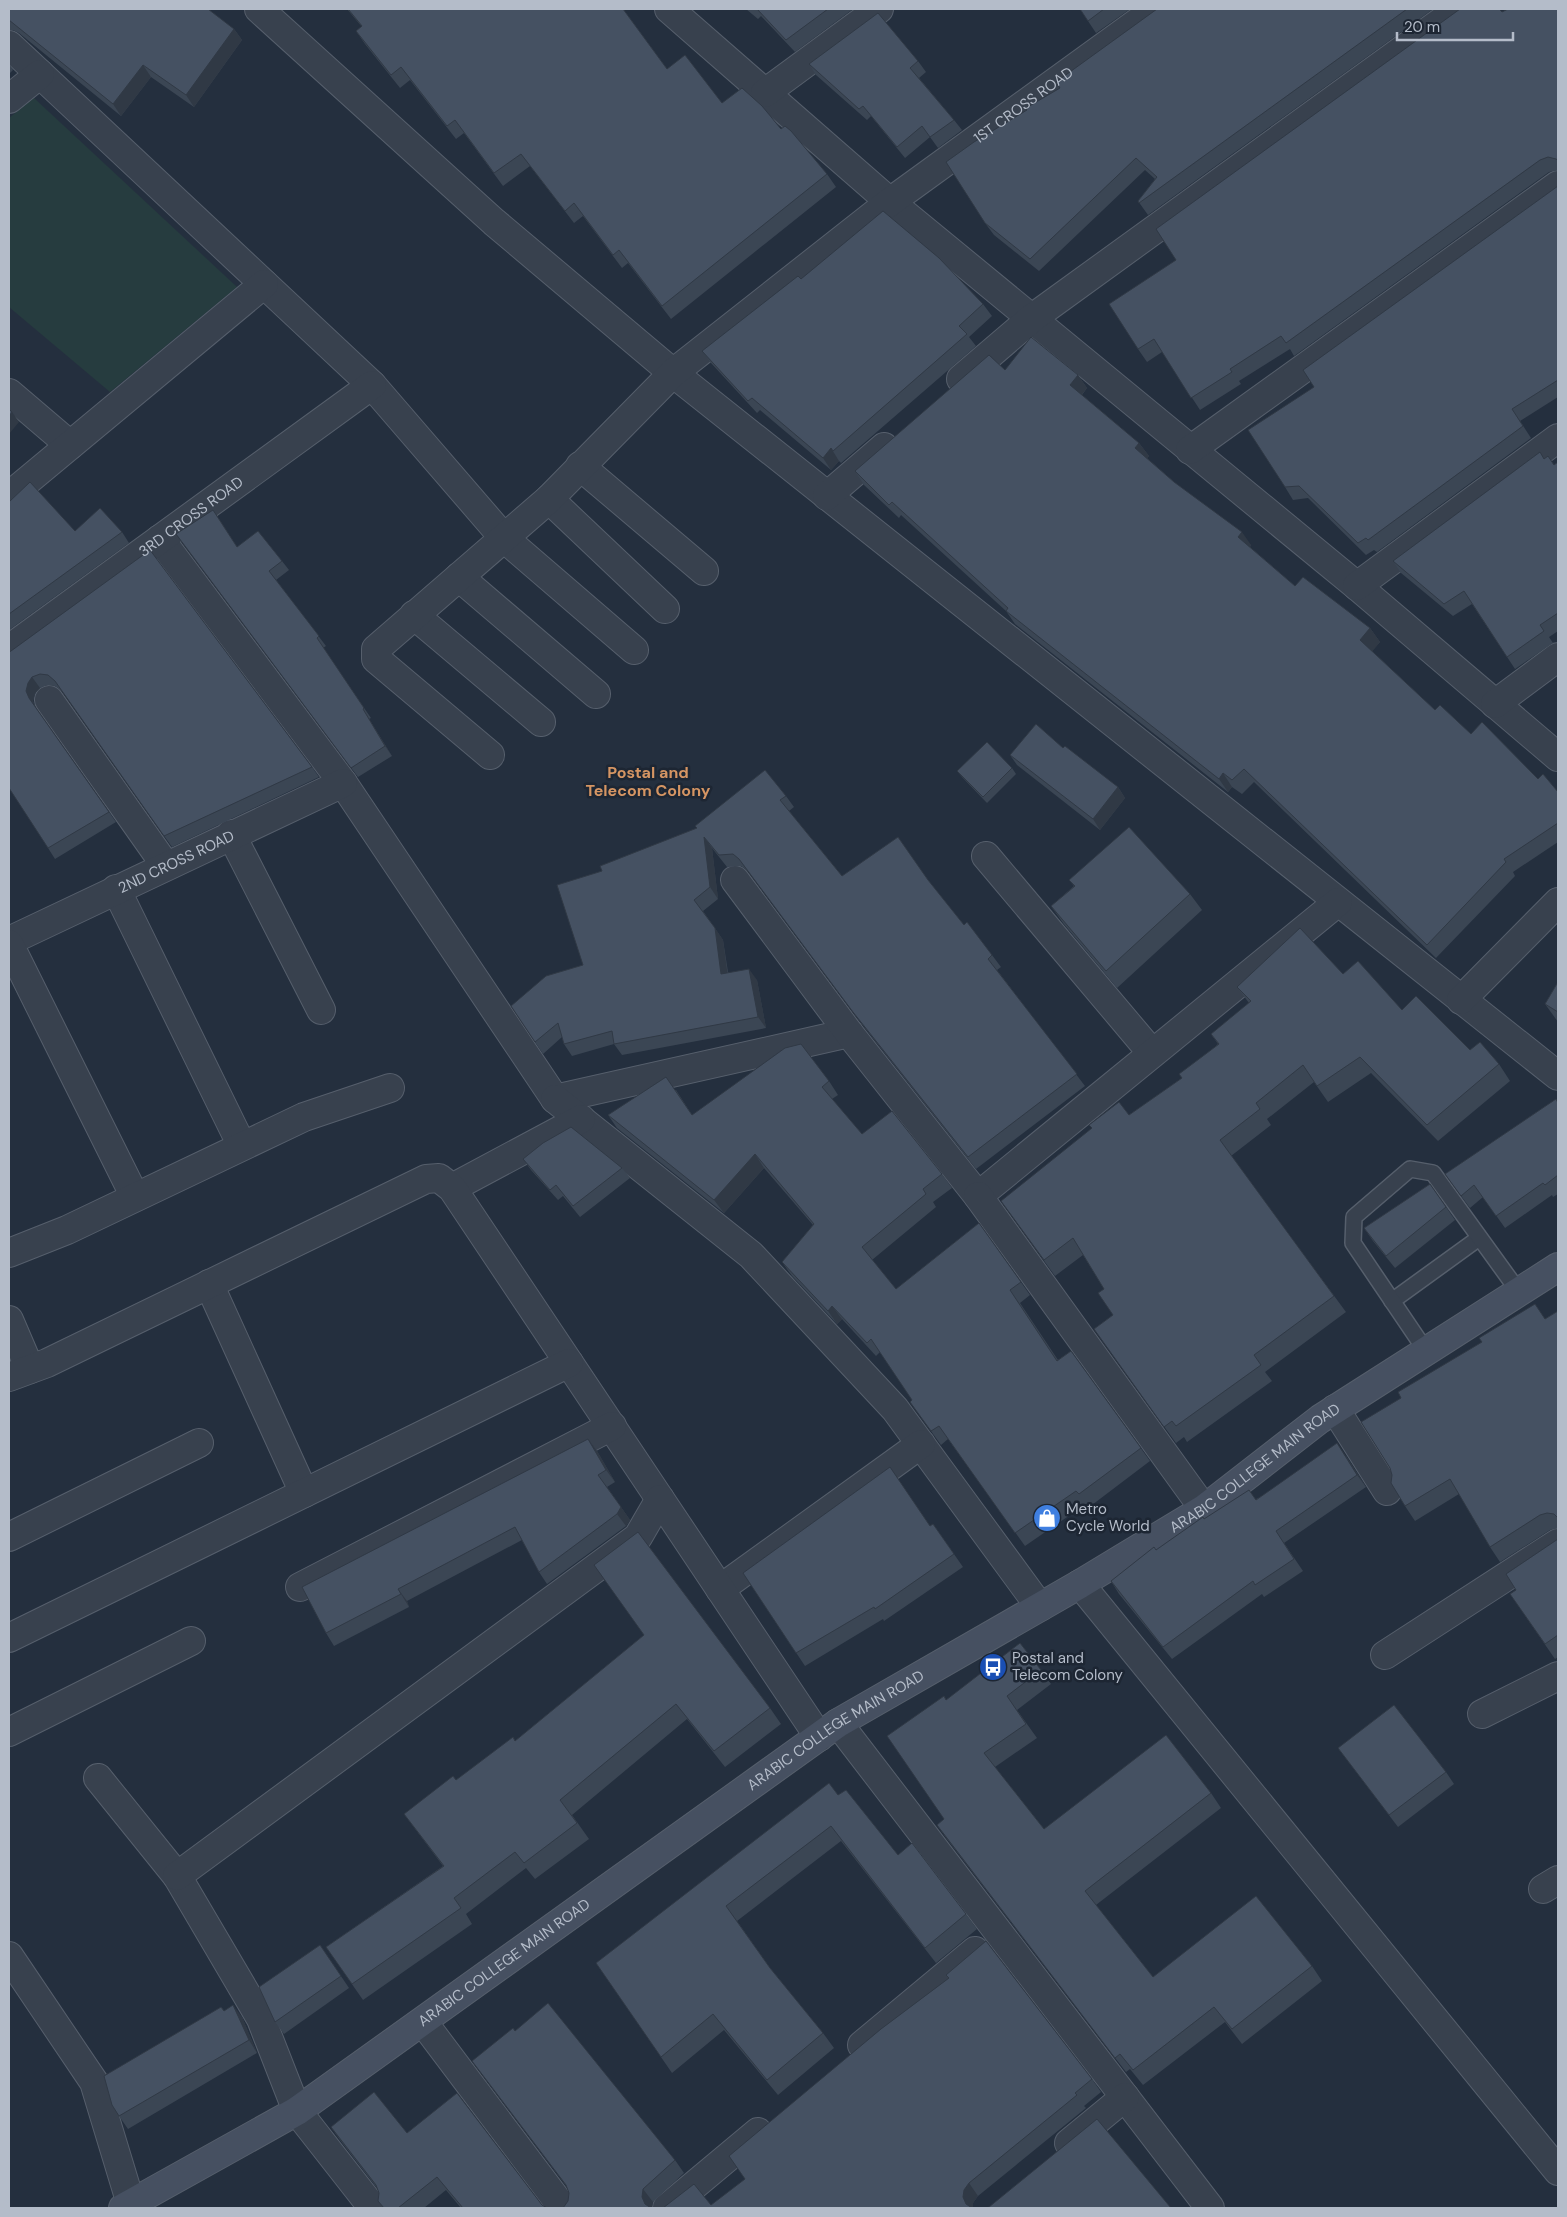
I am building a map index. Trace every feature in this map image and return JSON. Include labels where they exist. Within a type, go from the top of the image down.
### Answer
[{"type":"main road","name":"ARABIC COLLEGE MAIN ROAD","points":[[129,2207],[297,2110],[423,2022],[829,1730],[1080,1584],[1204,1509],[1334,1409],[1558,1267]]},
{"type":"street","points":[[259,9],[494,222],[673,373],[1558,1076]]},
{"type":"street","points":[[669,9],[890,202],[1357,586],[1558,757]]},
{"type":"street","points":[[765,93],[879,9]]},
{"type":"street","name":"1ST CROSS ROAD","points":[[490,754],[376,659],[376,649],[549,499],[673,373],[890,202],[1156,9]]},
{"type":"street","points":[[940,398],[1031,319],[1459,9]]},
{"type":"street","points":[[9,45],[372,385],[504,538],[634,650]]},
{"type":"street","points":[[9,99],[40,74]]},
{"type":"street","points":[[1190,450],[1558,185]]},
{"type":"street","points":[[9,496],[264,284]]},
{"type":"street","name":"3RD CROSS ROAD","points":[[9,649],[372,385]]},
{"type":"street","points":[[9,394],[70,445]]},
{"type":"street","points":[[827,496],[903,430]]},
{"type":"street","points":[[1357,586],[1558,438]]},
{"type":"street","points":[[580,466],[704,571]]},
{"type":"street","points":[[549,499],[665,609]]},
{"type":"street","points":[[160,539],[343,783],[555,1099],[751,1255],[895,1409],[1040,1607]]},
{"type":"street","points":[[459,577],[596,694]]},
{"type":"street","points":[[414,615],[541,722]]},
{"type":"street","points":[[1495,704],[1558,658]]},
{"type":"street","points":[[49,700],[166,866]]},
{"type":"street","name":"2ND CROSS ROAD","points":[[9,942],[231,834],[343,783]]},
{"type":"street","points":[[231,834],[321,1010]]},
{"type":"street","points":[[986,856],[1152,1054]]},
{"type":"street","points":[[735,880],[849,1033],[978,1196],[1204,1509]]},
{"type":"street","points":[[116,889],[242,1146]]},
{"type":"street","points":[[978,1196],[1338,902]]},
{"type":"street","points":[[1461,1000],[1558,902]]},
{"type":"street","points":[[9,942],[135,1197]]},
{"type":"street","points":[[555,1099],[849,1033]]},
{"type":"street","points":[[9,1253],[67,1230],[304,1117],[390,1088]]},
{"type":"street","points":[[452,1188],[581,1119]]},
{"type":"street","points":[[9,1320],[20,1373],[48,1363],[426,1179],[439,1178],[452,1188],[720,1589],[829,1730],[998,1932],[1210,2208]]},
{"type":"street","points":[[209,1284],[304,1493]]},
{"type":"street","points":[[9,1638],[569,1363]]},
{"type":"street","points":[[1334,1409],[1387,1491]]},
{"type":"street","points":[[300,1587],[612,1426]]},
{"type":"street","points":[[9,1537],[199,1443]]},
{"type":"street","points":[[720,1589],[921,1444]]},
{"type":"street","points":[[178,1876],[638,1537],[660,1499]]},
{"type":"street","points":[[1384,1656],[1558,1543]]},
{"type":"street","points":[[1080,1584],[1558,2171]]},
{"type":"street","points":[[9,1732],[191,1641]]},
{"type":"street","points":[[1482,1714],[1558,1676]]},
{"type":"street","points":[[98,1778],[178,1876],[261,2019],[297,2110],[373,2208]]},
{"type":"street","points":[[840,2064],[998,1932]]},
{"type":"street","points":[[9,1956],[94,2082],[129,2207]]},
{"type":"street","points":[[423,2022],[562,2208]]},
{"type":"street","points":[[1049,2159],[1125,2098]]},
{"type":"street","points":[[667,2208],[780,2114]]},
{"type":"lane","points":[[1426,1351],[1353,1243],[1354,1217],[1410,1169],[1433,1173],[1519,1292]]},
{"type":"lane","points":[[1392,1301],[1479,1238]]},
{"type":"green space","points":[[34,98],[237,287],[110,392],[9,307],[9,118]]},
{"type":"building","points":[[9,9],[208,9],[234,29],[186,95],[143,65],[113,104],[9,20]]},
{"type":"building","points":[[348,9],[623,9],[667,69],[685,55],[722,103],[742,88],[762,106],[781,129],[785,126],[791,131],[827,174],[662,306],[619,250],[613,255],[574,203],[565,211],[521,154],[494,173],[455,120],[447,126],[401,67],[391,75],[356,31],[362,26]]},
{"type":"building","points":[[757,9],[828,9],[786,40]]},
{"type":"building","points":[[1080,9],[1104,9],[1088,21]]},
{"type":"building","points":[[1157,9],[1407,9],[1139,203],[1138,201],[1157,177],[1136,158],[1030,259],[985,223],[946,162],[974,142],[1027,110],[1026,108],[1060,88],[1056,82]]},
{"type":"building","points":[[1460,9],[1499,9],[1502,12],[1508,9],[1558,9],[1558,160],[1548,157],[1540,160],[1286,343],[1281,336],[1230,369],[1232,372],[1191,398],[1154,339],[1138,349],[1109,304],[1176,260],[1156,229]]},
{"type":"building","points":[[878,13],[918,61],[910,68],[954,120],[930,137],[922,126],[897,147],[863,106],[859,109],[809,64]]},
{"type":"building","points":[[1558,186],[1558,380],[1512,409],[1523,426],[1368,540],[1366,538],[1358,543],[1299,486],[1285,487],[1248,430],[1314,387],[1303,370]]},
{"type":"building","points":[[883,211],[939,258],[983,304],[959,326],[967,334],[833,451],[831,448],[823,458],[752,398],[748,401],[702,351],[798,276],[801,279]]},
{"type":"building","points":[[1031,337],[1078,375],[1070,385],[1139,443],[1135,448],[1174,482],[1242,532],[1238,537],[1295,586],[1303,577],[1370,628],[1360,640],[1435,710],[1440,705],[1471,734],[1482,722],[1538,779],[1543,774],[1558,792],[1558,823],[1504,859],[1506,862],[1427,945],[1244,769],[1232,780],[1223,773],[1219,779],[1006,611],[1008,608],[892,502],[889,505],[855,471],[989,355],[1005,370]]},
{"type":"building","points":[[1540,452],[1544,459],[1548,456],[1554,465],[1558,462],[1558,613],[1540,625],[1544,631],[1507,657],[1464,591],[1444,604],[1393,561]]},
{"type":"building","points":[[30,482],[75,531],[100,508],[122,532],[9,614],[9,502]]},
{"type":"building","points":[[213,510],[237,547],[258,531],[282,561],[269,571],[319,636],[317,638],[364,708],[385,746],[351,768],[176,534]]},
{"type":"building","points":[[150,550],[312,767],[164,836],[55,681],[48,675],[40,674],[32,677],[28,683],[26,691],[29,698],[109,812],[48,848],[9,788],[9,652]]},
{"type":"building","points":[[1036,724],[1063,748],[1065,746],[1118,787],[1093,819],[1010,755]]},
{"type":"building","points":[[987,742],[1012,768],[983,797],[957,771]]},
{"type":"building","points":[[765,770],[786,796],[780,800],[842,876],[898,837],[928,880],[964,925],[967,922],[992,955],[988,959],[1077,1074],[968,1157],[853,1012],[739,859],[733,854],[719,855],[704,837],[710,887],[694,900],[715,928],[721,974],[749,969],[758,1017],[614,1044],[612,1031],[564,1044],[558,1023],[535,1042],[511,1006],[546,976],[583,965],[557,885],[602,871],[600,866],[697,828],[695,826]]},
{"type":"building","points":[[1129,827],[1190,894],[1106,971],[1051,906],[1075,886],[1069,880]]},
{"type":"building","points":[[1300,928],[1343,974],[1358,961],[1402,1010],[1416,996],[1470,1050],[1480,1042],[1499,1064],[1427,1125],[1360,1057],[1317,1086],[1303,1065],[1256,1103],[1260,1109],[1220,1140],[1334,1296],[1254,1355],[1261,1365],[1176,1426],[1172,1421],[1164,1427],[1094,1329],[1113,1315],[1098,1293],[1104,1289],[1073,1238],[1044,1260],[1001,1201],[1092,1128],[1089,1125],[1119,1102],[1129,1115],[1182,1078],[1179,1074],[1219,1044],[1211,1034],[1251,1001],[1237,987]]},
{"type":"building","points":[[1558,982],[1558,1012],[1545,1004]]},
{"type":"building","points":[[801,1044],[829,1081],[822,1087],[862,1134],[892,1111],[942,1174],[923,1189],[926,1194],[862,1247],[896,1289],[979,1223],[1021,1282],[1010,1290],[1057,1361],[1071,1351],[1141,1448],[1079,1494],[1076,1491],[1015,1533],[939,1426],[931,1431],[910,1402],[912,1400],[871,1339],[867,1343],[832,1306],[828,1311],[782,1262],[814,1224],[755,1154],[714,1200],[608,1115],[666,1077],[692,1115],[785,1048]]},
{"type":"building","points":[[1556,1099],[1558,1103],[1558,1175],[1545,1185],[1543,1183],[1496,1216],[1474,1185],[1461,1196],[1445,1174]]},
{"type":"building","points":[[571,1127],[622,1168],[573,1206],[556,1185],[550,1190],[523,1159],[543,1143]]},
{"type":"building","points":[[1430,1184],[1446,1207],[1386,1256],[1364,1228]]},
{"type":"building","points":[[1535,1304],[1545,1319],[1558,1311],[1558,1518],[1554,1514],[1540,1515],[1490,1547],[1450,1479],[1405,1506],[1391,1483],[1392,1475],[1390,1468],[1361,1422],[1401,1398],[1398,1392],[1482,1342],[1479,1338]]},
{"type":"building","points":[[588,1439],[606,1470],[598,1475],[621,1507],[617,1514],[539,1572],[515,1527],[398,1589],[401,1594],[326,1633],[302,1587]]},
{"type":"building","points":[[1337,1443],[1357,1475],[1276,1531],[1294,1559],[1255,1585],[1253,1581],[1163,1647],[1111,1581],[1154,1547],[1156,1550],[1203,1517],[1204,1519],[1249,1490],[1256,1500]]},
{"type":"building","points":[[890,1467],[930,1526],[933,1524],[954,1554],[875,1609],[874,1607],[796,1653],[743,1573]]},
{"type":"building","points":[[638,1532],[770,1708],[714,1751],[676,1704],[560,1800],[577,1823],[524,1863],[515,1852],[454,1898],[461,1908],[352,1984],[326,1947],[444,1866],[404,1814],[453,1776],[456,1780],[513,1737],[515,1741],[644,1635],[594,1565]]},
{"type":"building","points":[[1558,1539],[1558,1635],[1545,1644],[1510,1594],[1516,1590],[1506,1574]]},
{"type":"building","points":[[1020,1643],[1041,1670],[1007,1696],[1026,1724],[984,1753],[1044,1829],[1166,1735],[1211,1793],[1085,1891],[1153,1977],[1256,1896],[1312,1966],[1232,2029],[1214,2007],[1133,2070],[1120,2054],[1115,2058],[937,1825],[944,1819],[887,1736],[944,1696],[946,1700]]},
{"type":"building","points":[[1394,1705],[1446,1772],[1389,1815],[1338,1748]]},
{"type":"building","points":[[829,1783],[838,1795],[846,1790],[898,1855],[912,1843],[966,1914],[925,1948],[831,1826],[726,1906],[770,1968],[823,2033],[767,2080],[713,2014],[661,2057],[596,1963]]},
{"type":"building","points":[[986,1941],[1092,2079],[1075,2093],[1077,2095],[969,2183],[964,2190],[963,2197],[966,2204],[972,2208],[663,2208],[694,2184],[711,2205],[745,2179],[729,2156],[881,2029],[949,1978],[946,1975]]},
{"type":"building","points":[[320,1945],[341,1976],[275,2022],[259,1987]]},
{"type":"building","points":[[548,2003],[675,2160],[643,2189],[642,2197],[645,2204],[651,2208],[563,2208],[568,2201],[569,2193],[566,2185],[472,2061],[513,2028],[515,2031]]},
{"type":"building","points":[[233,2005],[249,2040],[119,2116],[112,2105],[104,2076],[221,2007],[224,2011]]},
{"type":"building","points":[[374,2092],[407,2133],[457,2093],[542,2205],[547,2208],[463,2208],[437,2177],[398,2208],[384,2208],[378,2201],[379,2193],[376,2185],[331,2127]]},
{"type":"building","points":[[1097,2119],[1171,2208],[986,2208],[989,2207]]},
{"type":"place","name":"Metro Cycle World","points":[[1047,1518]]},
{"type":"place","name":"Postal and Telecom Colony","points":[[993,1667]]},
{"type":"district","name":"Postal and Telecom Colony","points":[[648,781]]}]
